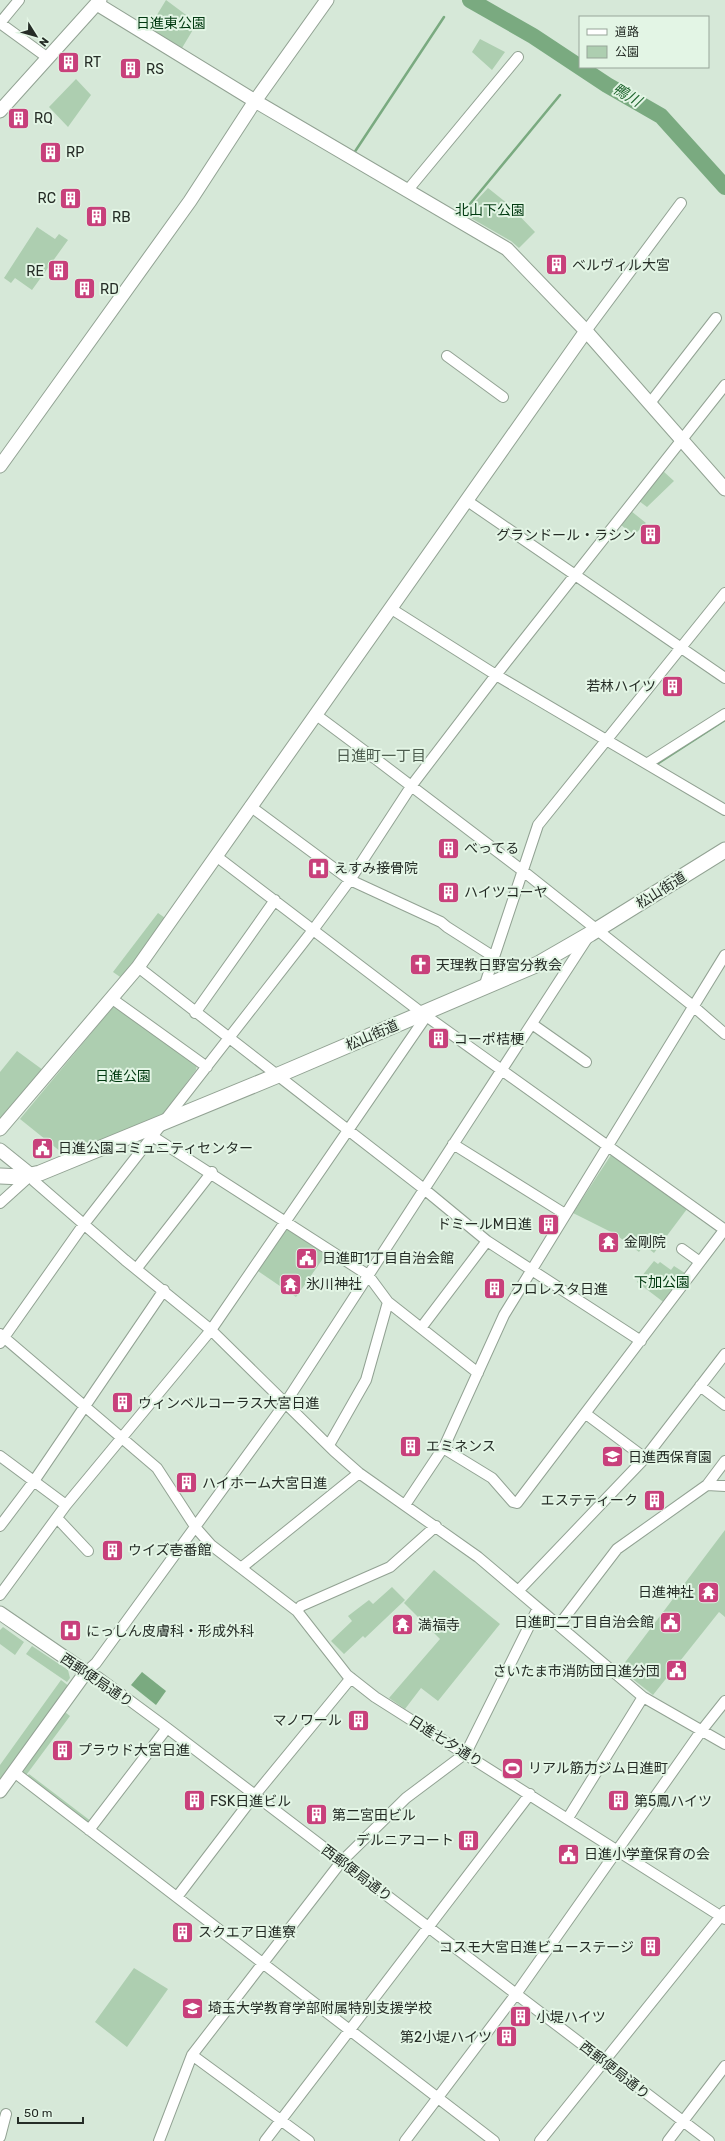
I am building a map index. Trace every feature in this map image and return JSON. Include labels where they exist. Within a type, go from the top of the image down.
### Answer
[{"type":"main road","name":"松山街道","points":[[0,1176],[13,1177],[31,1175],[276,1076],[538,964],[593,932],[725,850]]},
{"type":"street","points":[[19,0],[0,23],[48,58]]},
{"type":"street","points":[[0,466],[193,195],[255,100],[327,0]]},
{"type":"street","points":[[0,111],[48,58],[96,1],[255,100],[510,252],[586,332],[725,489]]},
{"type":"street","points":[[407,191],[518,57]]},
{"type":"street","points":[[0,1129],[138,967],[466,500],[586,332],[681,203]]},
{"type":"street","points":[[650,404],[716,318]]},
{"type":"street","points":[[447,356],[503,397]]},
{"type":"street","points":[[1,1338],[84,1224],[313,930],[350,880],[412,785],[496,675],[725,384]]},
{"type":"street","points":[[466,500],[725,678]]},
{"type":"street","points":[[484,987],[538,825],[725,593]]},
{"type":"street","points":[[390,608],[496,675],[648,763],[725,810]]},
{"type":"street","points":[[315,714],[412,785],[523,871],[593,932],[693,1006],[725,1034]]},
{"type":"street","points":[[648,763],[725,714]]},
{"type":"street","points":[[250,806],[350,880],[441,922],[494,957]]},
{"type":"street","points":[[216,856],[422,1013],[725,1230],[517,1503],[512,1502],[492,1478],[443,1448]]},
{"type":"street","points":[[195,1013],[275,900]]},
{"type":"street","points":[[0,1791],[86,1672],[96,1663],[196,1528],[286,1402],[368,1274],[593,932]]},
{"type":"street","points":[[405,1505],[443,1448],[504,1315],[725,956]]},
{"type":"street","points":[[138,967],[348,1132],[424,1189],[487,1240],[532,1271],[641,1341]]},
{"type":"street","points":[[112,998],[207,1067]]},
{"type":"street","points":[[0,1595],[66,1505],[211,1330],[348,1132],[422,1021],[422,1013]]},
{"type":"street","points":[[532,1024],[586,1062]]},
{"type":"street","points":[[152,1136],[212,1172],[368,1274],[388,1302],[478,1373]]},
{"type":"street","points":[[453,1144],[565,1214]]},
{"type":"street","points":[[0,1150],[31,1175],[34,1182],[125,1260],[137,1268],[211,1330],[329,1445],[359,1472],[436,1526],[519,1590],[538,1608],[643,1697],[725,1744]]},
{"type":"street","points":[[137,1268],[212,1172]]},
{"type":"street","points":[[0,1203],[31,1175]]},
{"type":"street","points":[[421,1328],[487,1240]]},
{"type":"street","points":[[682,1249],[700,1262]]},
{"type":"street","points":[[0,1526],[34,1481],[84,1405],[164,1290]]},
{"type":"street","points":[[329,1445],[366,1380],[388,1302]]},
{"type":"street","name":"日進七夕通り","points":[[1,1338],[84,1405],[157,1468],[196,1528],[211,1545],[297,1611],[351,1678],[375,1697],[724,1915]]},
{"type":"street","points":[[519,1590],[645,1458],[725,1354]]},
{"type":"street","points":[[700,1386],[725,1405]]},
{"type":"street","points":[[586,1414],[645,1458]]},
{"type":"street","points":[[0,1456],[66,1505]]},
{"type":"street","points":[[559,1625],[617,1549],[707,1485],[725,1461]]},
{"type":"street","points":[[241,1568],[359,1472]]},
{"type":"street","points":[[707,1485],[725,1486]]},
{"type":"street","points":[[57,1518],[88,1551]]},
{"type":"street","points":[[297,1611],[301,1606],[390,1567],[436,1526]]},
{"type":"street","points":[[159,2141],[192,2054],[341,1862],[406,1798],[466,1753],[538,1608]]},
{"type":"street","name":"西郵便局通り","points":[[0,1613],[86,1672],[98,1677],[167,1728],[254,1796],[709,2141]]},
{"type":"street","points":[[177,1897],[254,1796],[351,1678]]},
{"type":"street","points":[[568,1818],[643,1697]]},
{"type":"street","points":[[405,2141],[516,1994],[619,1850],[702,1730],[725,1701]]},
{"type":"street","points":[[89,1830],[167,1728]]},
{"type":"street","points":[[14,1772],[494,2141]]},
{"type":"street","points":[[265,2141],[530,1794]]},
{"type":"street","points":[[540,2141],[724,1915]]},
{"type":"street","points":[[192,2054],[309,2141]]},
{"type":"street","points":[[668,2141],[725,2066]]},
{"type":"street","points":[[0,2138],[6,2114]]},
{"type":"green space","name":"日進東公園","points":[[166,0],[197,23],[182,48],[149,28]]},
{"type":"green space","points":[[480,39],[505,52],[492,70],[472,52]]},
{"type":"green space","points":[[76,79],[91,95],[68,127],[49,107]]},
{"type":"green space","name":"北山下公園","points":[[488,188],[508,204],[535,232],[519,248],[511,241],[464,214]]},
{"type":"green space","points":[[37,227],[55,239],[59,234],[68,240],[32,290],[15,278],[11,283],[4,278]]},
{"type":"green space","points":[[663,471],[674,481],[647,507],[639,501]]},
{"type":"green space","points":[[631,511],[646,523],[634,535],[621,525]]},
{"type":"green space","points":[[158,913],[168,920],[123,979],[113,972]]},
{"type":"green space","name":"日進公園","points":[[116,1006],[197,1064],[196,1070],[161,1117],[66,1156],[20,1119],[113,1007]]},
{"type":"green space","points":[[17,1051],[43,1070],[4,1117],[0,1118],[0,1072]]},
{"type":"green space","points":[[611,1155],[687,1209],[654,1253],[644,1245],[639,1252],[615,1234],[573,1213]]},
{"type":"green space","points":[[287,1222],[329,1250],[296,1297],[255,1269]]},
{"type":"green space","name":"下加公園","points":[[654,1261],[658,1264],[660,1262],[671,1270],[674,1266],[688,1275],[666,1304],[637,1282]]},
{"type":"green space","points":[[725,1530],[725,1617],[719,1612],[653,1695],[620,1669]]},
{"type":"green space","points":[[434,1570],[500,1624],[438,1701],[421,1688],[405,1709],[389,1698],[440,1639],[404,1603]]},
{"type":"green space","points":[[392,1587],[405,1600],[365,1638],[363,1636],[344,1654],[331,1641],[352,1621],[348,1616],[369,1600],[373,1604]]},
{"type":"green space","points":[[3,1627],[24,1642],[15,1655],[0,1644],[0,1630]]},
{"type":"green space","points":[[32,1646],[68,1670],[70,1678],[67,1682],[26,1654]]},
{"type":"green space","points":[[61,1680],[70,1687],[0,1784],[0,1765]]},
{"type":"green space","points":[[61,1709],[70,1716],[24,1778],[15,1772]]},
{"type":"green space","points":[[29,1774],[92,1822],[88,1827],[25,1779]]},
{"type":"green space","points":[[134,1968],[168,1989],[127,2047],[95,2022]]},
{"type":"shaded area","points":[[142,1672],[166,1691],[156,1705],[131,1685]]},
{"type":"waterway","name":"鴨川","points":[[470,0],[533,36],[579,66]]},
{"type":"waterway","points":[[354,153],[444,17]]},
{"type":"waterway","name":"鴨川","points":[[581,68],[607,85],[661,116],[725,187]]},
{"type":"waterway","points":[[460,216],[560,95]]},
{"type":"waterway","points":[[657,764],[725,720]]},
{"type":"place","name":"RT","points":[[69,62]]},
{"type":"place","name":"RS","points":[[131,69]]},
{"type":"place","name":"RQ","points":[[19,118]]},
{"type":"place","name":"RP","points":[[50,152]]},
{"type":"place","name":"RC","points":[[71,198]]},
{"type":"place","name":"RB","points":[[97,217]]},
{"type":"place","name":"ベルヴィル大宮","points":[[557,265]]},
{"type":"place","name":"RE","points":[[59,271]]},
{"type":"place","name":"RD","points":[[84,289]]},
{"type":"place","name":"グランドール・ラシン","points":[[651,535]]},
{"type":"place","name":"若林ハイツ","points":[[672,686]]},
{"type":"place","name":"べってる","points":[[449,848]]},
{"type":"place","name":"えすみ接骨院","points":[[319,868]]},
{"type":"place","name":"ハイツコーヤ","points":[[448,892]]},
{"type":"place","name":"天理教日野宮分教会","points":[[421,965]]},
{"type":"place","name":"コーポ桔梗","points":[[438,1039]]},
{"type":"place","name":"日進公園コミュニティセンター","points":[[42,1148]]},
{"type":"place","name":"ドミールM日進","points":[[548,1224]]},
{"type":"place","name":"金剛院","points":[[609,1242]]},
{"type":"place","name":"日進町1丁目自治会館","points":[[306,1258]]},
{"type":"place","name":"氷川神社","points":[[291,1284]]},
{"type":"place","name":"フロレスタ日進","points":[[494,1289]]},
{"type":"place","name":"ウィンベルコーラス大宮日進","points":[[123,1403]]},
{"type":"place","name":"エミネンス","points":[[410,1446]]},
{"type":"place","name":"日進西保育園","points":[[613,1457]]},
{"type":"place","name":"ハイホーム大宮日進","points":[[187,1483]]},
{"type":"place","name":"エステティーク","points":[[654,1500]]},
{"type":"place","name":"ウイズ壱番館","points":[[113,1550]]},
{"type":"place","name":"日進神社","points":[[709,1592]]},
{"type":"place","name":"日進町二丁目自治会館","points":[[670,1622]]},
{"type":"place","name":"満福寺","points":[[402,1625]]},
{"type":"place","name":"にっしん皮膚科・形成外科","points":[[71,1631]]},
{"type":"place","name":"さいたま市消防団日進分団","points":[[676,1671]]},
{"type":"place","name":"マノワール","points":[[358,1720]]},
{"type":"place","name":"プラウド大宮日進","points":[[62,1750]]},
{"type":"place","name":"リアル筋力ジム日進町","points":[[512,1768]]},
{"type":"place","name":"FSK日進ビル","points":[[195,1801]]},
{"type":"place","name":"第5鳳ハイツ","points":[[618,1801]]},
{"type":"place","name":"第二宮田ビル","points":[[317,1815]]},
{"type":"place","name":"デルニアコート","points":[[469,1840]]},
{"type":"place","name":"日進小学童保育の会","points":[[569,1854]]},
{"type":"place","name":"スクエア日進寮","points":[[182,1932]]},
{"type":"place","name":"コスモ大宮日進ビューステージ","points":[[650,1947]]},
{"type":"place","name":"埼玉大学教育学部附属特別支援学校","points":[[193,2008]]},
{"type":"place","name":"小堤ハイツ","points":[[520,2017]]},
{"type":"place","name":"第2小堤ハイツ","points":[[507,2037]]},
{"type":"district","name":"日進町一丁目","points":[[381,756]]}]
